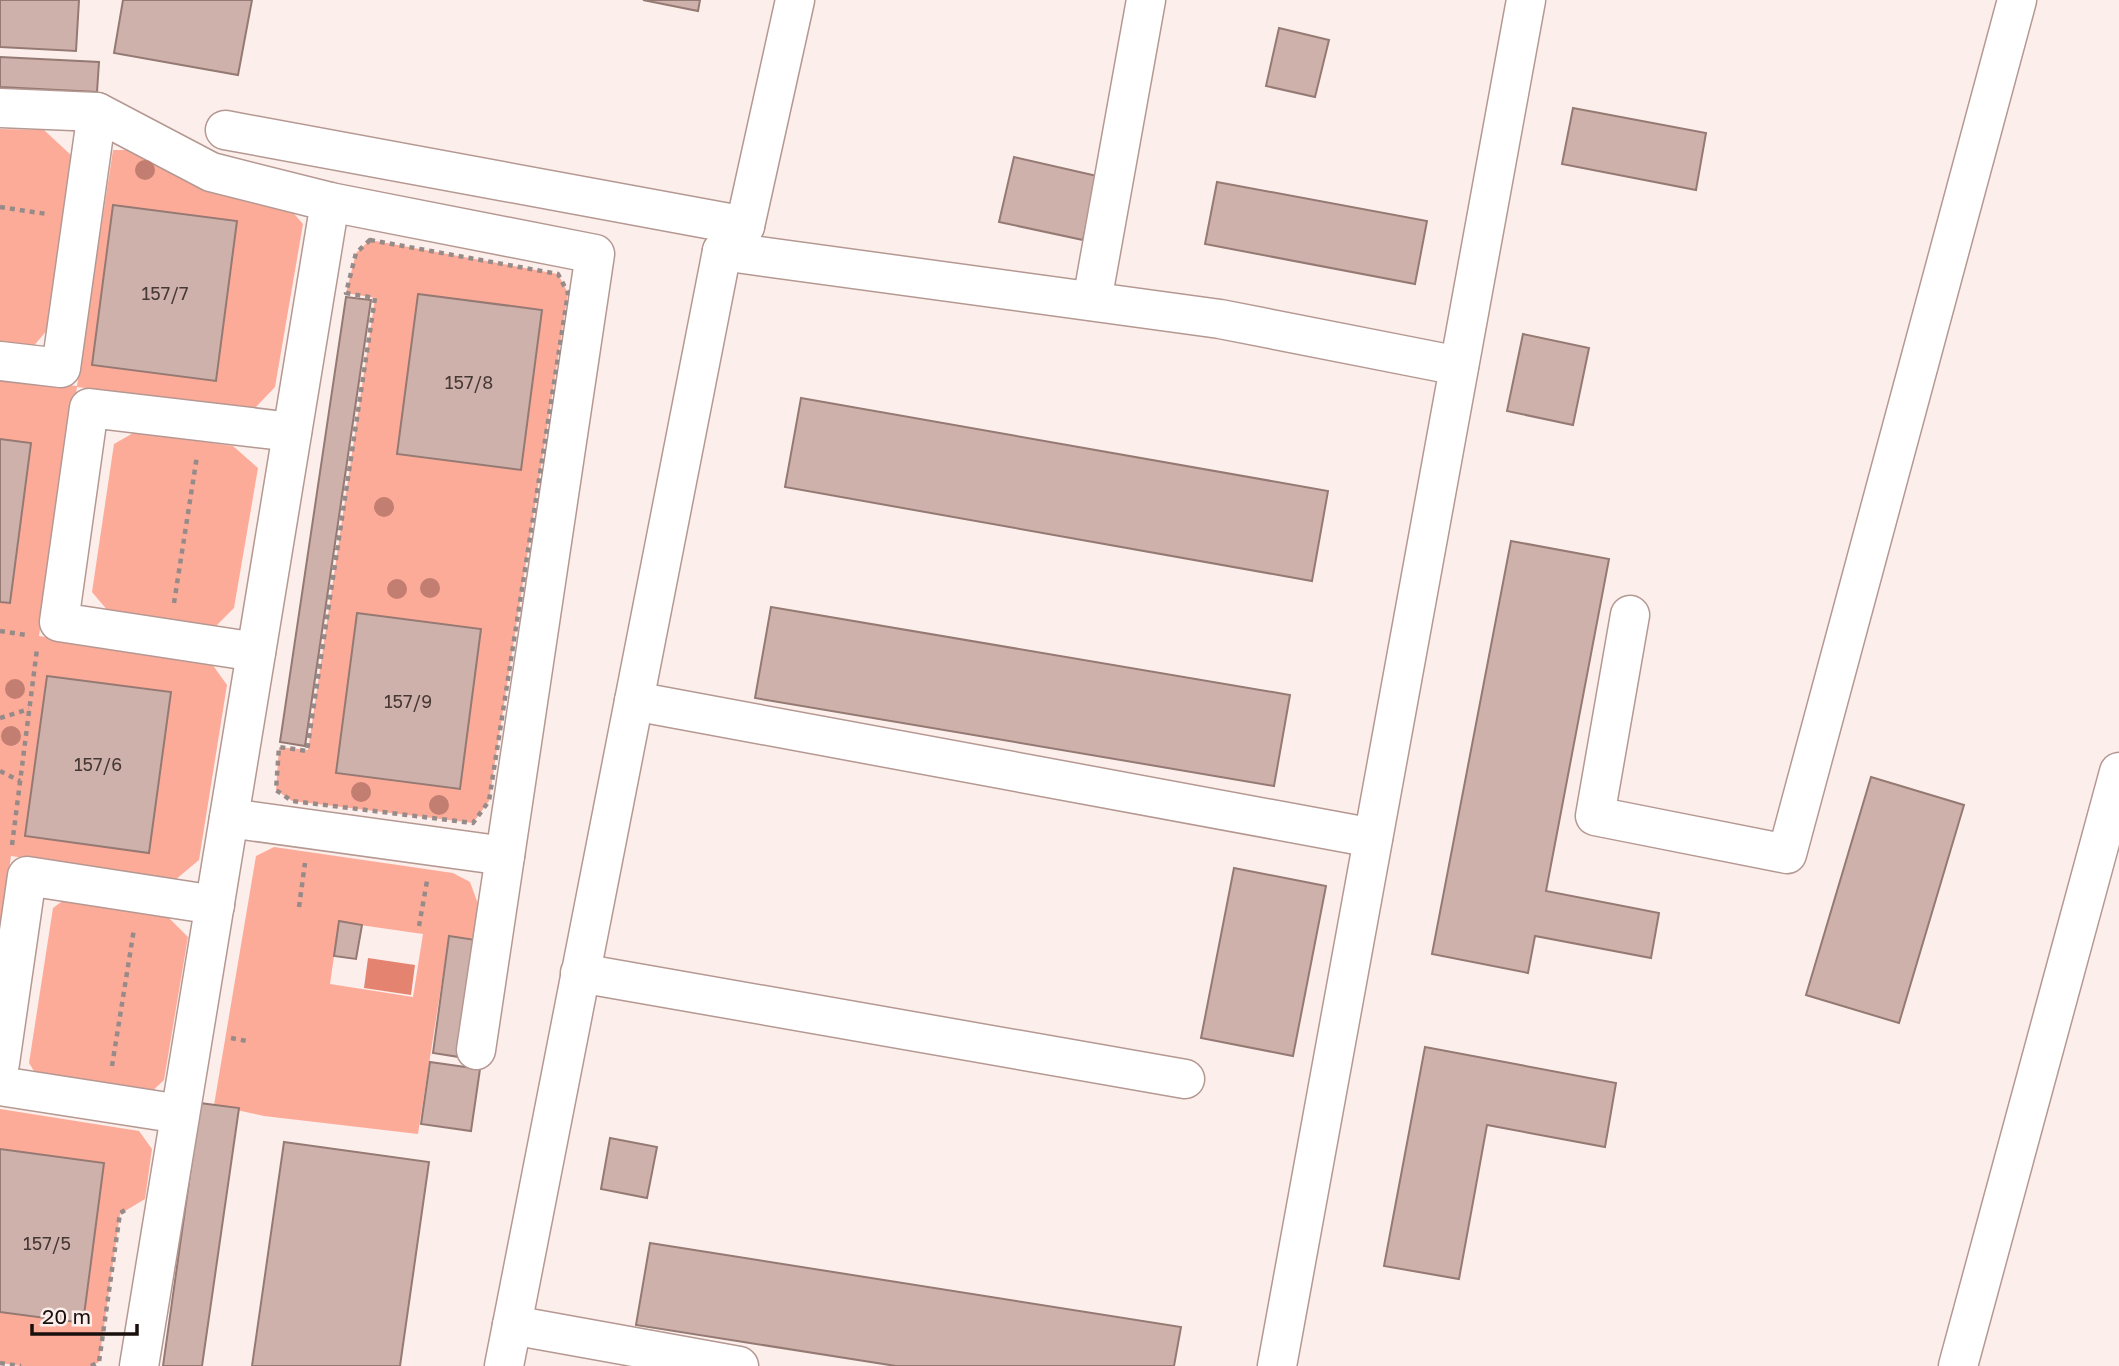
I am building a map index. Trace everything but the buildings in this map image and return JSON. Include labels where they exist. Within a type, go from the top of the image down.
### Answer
[{"type":"lane","points":[[504,1366],[634,701],[733,239],[795,0]]},
{"type":"lane","points":[[1092,301],[1146,0]]},
{"type":"lane","points":[[1277,1366],[1526,0]]},
{"type":"lane","points":[[1630,615],[1595,816],[1787,854],[2017,0]]},
{"type":"lane","points":[[0,108],[97,112],[211,172],[330,202],[595,254],[476,1050]]},
{"type":"lane","points":[[0,361],[61,368],[97,112]]},
{"type":"lane","points":[[225,130],[733,239],[1092,301],[1220,319],[1459,366]]},
{"type":"lane","points":[[139,1366],[330,202]]},
{"type":"lane","points":[[256,652],[59,622],[89,408],[292,432]]},
{"type":"lane","points":[[634,701],[1373,838]]},
{"type":"lane","points":[[1958,1366],[2119,772]]},
{"type":"lane","points":[[229,818],[505,856]]},
{"type":"lane","points":[[0,1063],[27,876],[215,905]]},
{"type":"lane","points":[[580,973],[1185,1079]]},
{"type":"lane","points":[[0,1086],[180,1114]]},
{"type":"lane","points":[[512,1325],[739,1366]]},
{"type":"path","points":[[0,207],[52,215]]},
{"type":"path","points":[[370,240],[558,274],[568,293],[489,802],[472,823],[292,801],[276,790],[279,747],[307,751],[375,298],[346,293],[356,253],[370,240]]},
{"type":"path","points":[[173,608],[197,454]]},
{"type":"path","points":[[0,631],[39,636]]},
{"type":"path","points":[[0,718],[30,709]]},
{"type":"path","points":[[0,771],[20,781]]},
{"type":"path","points":[[110,1077],[135,920]]},
{"type":"path","points":[[91,1366],[99,1362],[120,1213],[137,1204]]},
{"type":"path","points":[[0,1363],[21,1366]]},
{"type":"shaded area","points":[[0,129],[44,130],[73,157],[49,328],[31,349],[0,344]]},
{"type":"shaded area","points":[[113,150],[141,150],[289,208],[303,224],[275,387],[255,408],[77,387],[39,636],[212,664],[227,685],[199,860],[175,880],[11,856],[0,934],[0,378],[77,386]]},
{"type":"shaded area","points":[[370,240],[558,274],[568,293],[489,801],[473,823],[292,801],[276,790],[279,747],[308,750],[375,298],[346,293],[356,253]]},
{"type":"shaded area","points":[[135,432],[233,446],[258,468],[234,608],[214,628],[108,611],[92,592],[114,444]]},
{"type":"shaded area","points":[[274,847],[453,873],[470,882],[481,912],[476,939],[449,936],[418,1134],[264,1116],[214,1105],[256,856]],"holes":[[[339,922],[423,934],[413,997],[330,984]]]},
{"type":"shaded area","points":[[68,897],[162,911],[188,937],[164,1080],[147,1096],[39,1079],[29,1063],[53,908]]},
{"type":"shaded area","points":[[368,958],[415,965],[411,995],[364,988]]},
{"type":"shaded area","points":[[0,1109],[139,1131],[152,1149],[145,1199],[120,1214],[99,1362],[91,1366],[21,1366],[0,1363]]}]
